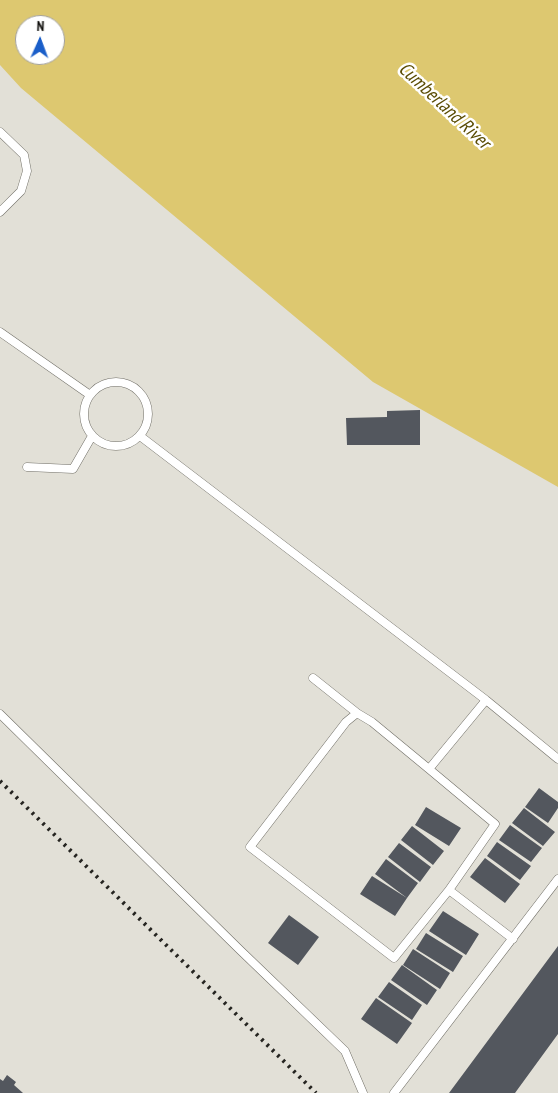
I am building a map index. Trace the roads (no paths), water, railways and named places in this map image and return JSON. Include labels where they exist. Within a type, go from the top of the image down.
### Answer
[{"type":"lane","points":[[0,132],[24,155],[26,171],[21,191],[0,212]]},
{"type":"lane","points":[[0,332],[90,395]]},
{"type":"lane","points":[[108,382],[129,384],[137,390],[144,398],[148,407],[148,418],[140,436],[121,446],[111,446],[101,443],[92,436],[86,427],[83,416],[85,404],[90,395],[98,387],[108,382]]},
{"type":"lane","points":[[27,466],[73,469],[92,436]]},
{"type":"lane","points":[[140,436],[486,700],[558,759]]},
{"type":"lane","points":[[313,678],[357,713],[372,722],[496,824],[449,890],[394,958],[250,847],[346,722],[357,713]]},
{"type":"lane","points":[[429,769],[486,700]]},
{"type":"lane","points":[[0,714],[345,1051],[363,1093]]},
{"type":"lane","points":[[394,1093],[558,879]]},
{"type":"lane","points":[[449,890],[512,939]]},
{"type":"water","name":"Cumberland River","points":[[0,0],[558,0],[558,487],[373,382],[21,88],[0,65]]},
{"type":"railway","points":[[0,781],[316,1093]]}]
